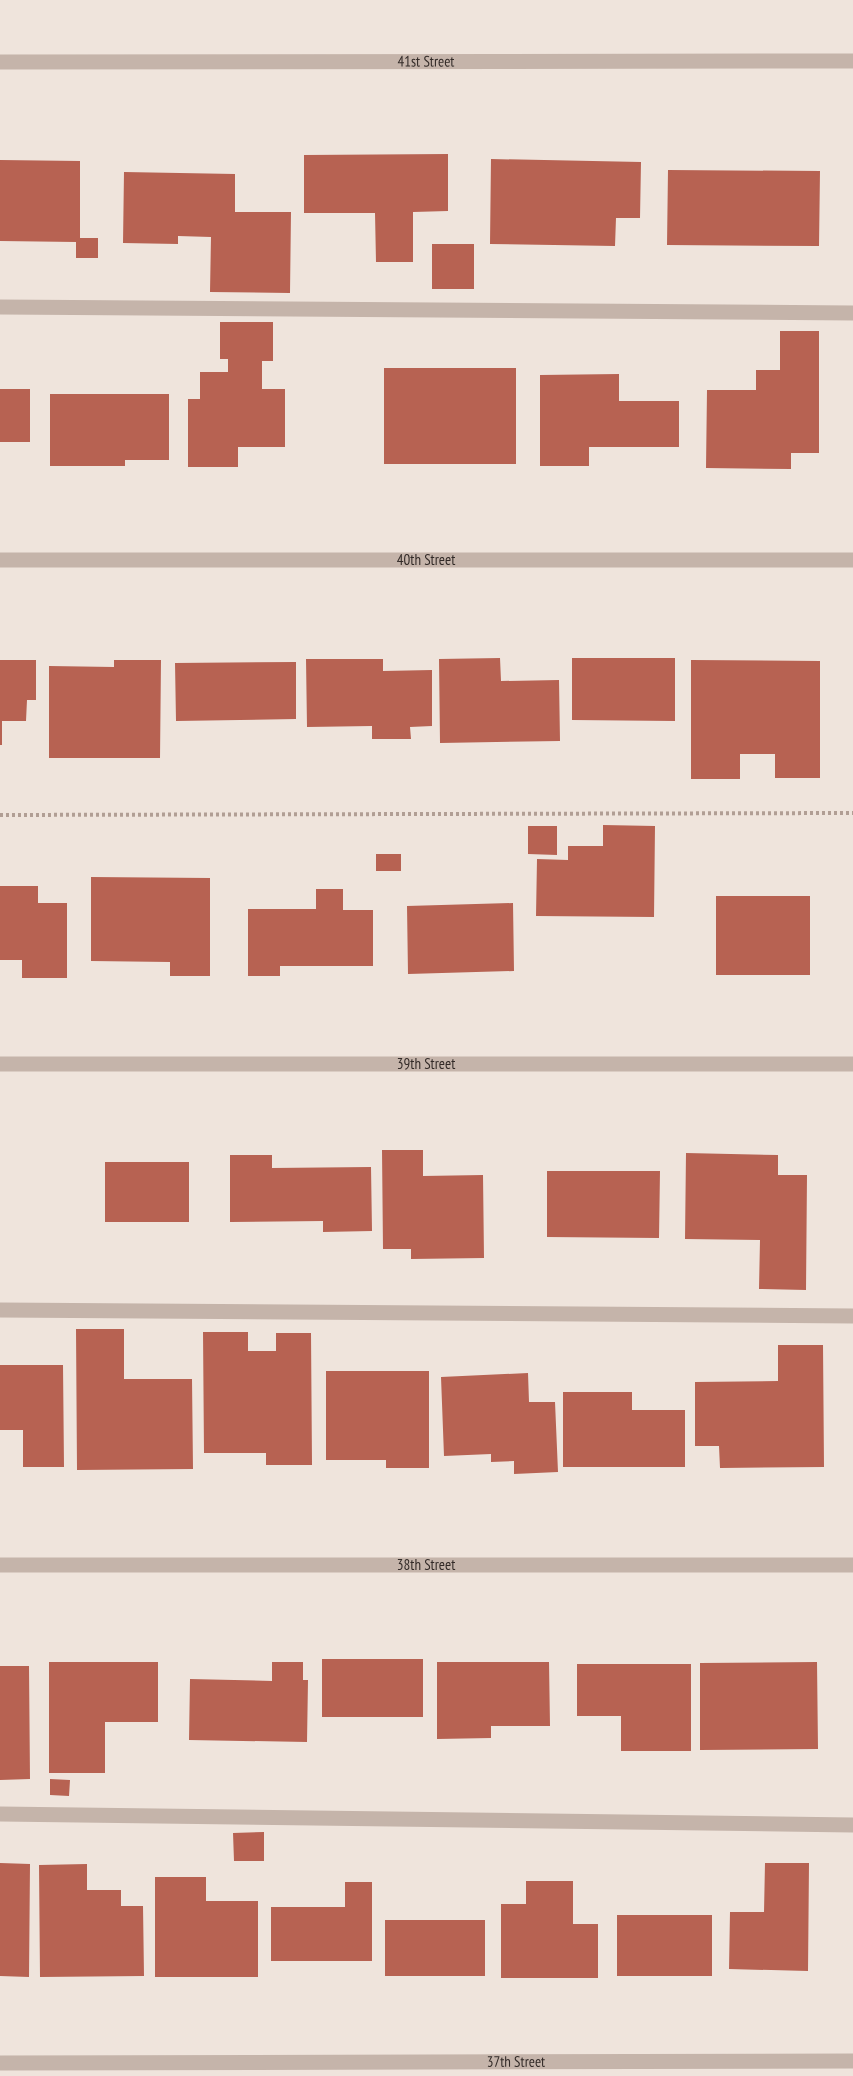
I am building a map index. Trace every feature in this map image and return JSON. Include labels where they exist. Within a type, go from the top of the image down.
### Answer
[{"type":"street","name":"41st Street","points":[[0,62],[853,61]]},
{"type":"street","points":[[0,307],[853,313]]},
{"type":"street","name":"40th Street","points":[[0,560],[853,560]]},
{"type":"street","name":"39th Street","points":[[0,1064],[853,1064]]},
{"type":"street","points":[[0,1310],[853,1316]]},
{"type":"street","name":"38th Street","points":[[0,1565],[853,1565]]},
{"type":"street","points":[[0,1814],[853,1825]]},
{"type":"street","name":"37th Street","points":[[0,2063],[853,2061]]},
{"type":"path","points":[[0,815],[853,813]]},
{"type":"building","points":[[448,154],[448,211],[413,212],[413,262],[376,262],[375,213],[304,213],[304,155]]},
{"type":"building","points":[[491,159],[641,162],[640,218],[616,218],[615,246],[490,244]]},
{"type":"building","points":[[0,160],[80,161],[80,238],[98,238],[98,258],[76,258],[76,242],[0,241]]},
{"type":"building","points":[[668,170],[820,171],[819,246],[667,245]]},
{"type":"building","points":[[124,172],[235,174],[235,212],[291,212],[290,293],[210,292],[211,237],[178,236],[178,244],[123,243]]},
{"type":"building","points":[[432,244],[474,244],[474,289],[432,289]]},
{"type":"building","points":[[220,322],[273,322],[273,361],[262,361],[262,389],[285,389],[285,447],[238,447],[238,467],[188,467],[188,399],[200,399],[200,372],[228,372],[228,359],[220,359]]},
{"type":"building","points":[[780,331],[819,331],[819,453],[791,453],[791,469],[706,468],[707,390],[756,390],[756,370],[780,370]]},
{"type":"building","points":[[384,368],[516,368],[516,464],[384,464]]},
{"type":"building","points":[[619,374],[619,401],[679,401],[679,447],[589,447],[589,466],[540,466],[540,375]]},
{"type":"building","points":[[0,389],[30,389],[30,442],[0,442]]},
{"type":"building","points":[[50,394],[169,394],[169,460],[125,460],[125,466],[50,466]]},
{"type":"building","points":[[500,658],[501,681],[559,680],[560,741],[440,743],[439,659]]},
{"type":"building","points":[[572,658],[675,658],[675,721],[572,720]]},
{"type":"building","points":[[306,659],[383,659],[383,671],[432,670],[432,726],[410,727],[411,739],[372,739],[372,726],[307,727]]},
{"type":"building","points":[[0,660],[36,660],[36,700],[27,700],[26,721],[2,721],[2,745],[0,745]]},
{"type":"building","points":[[114,660],[161,660],[160,758],[49,758],[49,666],[114,667]]},
{"type":"building","points":[[691,660],[820,661],[820,778],[775,778],[775,754],[740,754],[740,779],[691,779]]},
{"type":"building","points":[[296,662],[296,719],[176,721],[175,663]]},
{"type":"building","points":[[603,825],[655,826],[654,917],[536,916],[537,859],[568,860],[568,846],[603,846]]},
{"type":"building","points":[[528,826],[557,826],[557,855],[528,854]]},
{"type":"building","points":[[376,854],[401,854],[401,871],[376,871]]},
{"type":"building","points":[[91,877],[210,878],[210,976],[170,976],[170,962],[91,961]]},
{"type":"building","points":[[0,886],[38,886],[38,903],[67,903],[67,978],[22,978],[22,960],[0,960]]},
{"type":"building","points":[[316,889],[343,889],[343,910],[373,910],[373,966],[280,966],[280,976],[248,976],[248,909],[316,909]]},
{"type":"building","points":[[716,896],[810,896],[810,975],[716,975]]},
{"type":"building","points":[[513,903],[514,971],[408,974],[407,906]]},
{"type":"building","points":[[382,1150],[423,1150],[423,1176],[483,1175],[484,1258],[411,1259],[411,1249],[383,1249]]},
{"type":"building","points":[[686,1153],[778,1155],[778,1175],[807,1175],[806,1290],[759,1289],[760,1240],[685,1239]]},
{"type":"building","points":[[230,1155],[272,1155],[272,1168],[371,1167],[372,1231],[323,1232],[323,1221],[230,1222]]},
{"type":"building","points":[[105,1162],[189,1162],[189,1222],[105,1222]]},
{"type":"building","points":[[547,1171],[660,1171],[659,1238],[547,1237]]},
{"type":"building","points":[[76,1329],[124,1329],[124,1379],[192,1379],[193,1469],[77,1470]]},
{"type":"building","points":[[203,1332],[248,1332],[248,1351],[276,1351],[276,1333],[311,1333],[312,1465],[266,1465],[266,1453],[204,1453]]},
{"type":"building","points":[[778,1345],[823,1345],[824,1467],[720,1468],[719,1446],[695,1446],[695,1382],[778,1381]]},
{"type":"building","points":[[0,1365],[63,1365],[64,1467],[23,1467],[23,1430],[0,1430]]},
{"type":"building","points":[[326,1371],[429,1371],[429,1468],[386,1468],[386,1460],[326,1460]]},
{"type":"building","points":[[528,1373],[529,1402],[555,1402],[558,1472],[514,1474],[514,1461],[491,1462],[491,1454],[444,1456],[441,1377]]},
{"type":"building","points":[[563,1392],[632,1392],[632,1410],[685,1410],[685,1467],[563,1467]]},
{"type":"building","points":[[322,1659],[423,1659],[423,1717],[322,1717]]},
{"type":"building","points":[[49,1662],[158,1662],[158,1722],[105,1722],[105,1773],[49,1773]]},
{"type":"building","points":[[272,1662],[303,1662],[303,1680],[308,1680],[307,1742],[189,1740],[190,1679],[272,1681]]},
{"type":"building","points":[[437,1662],[549,1662],[550,1726],[491,1726],[491,1738],[437,1739]]},
{"type":"building","points":[[817,1662],[818,1749],[700,1750],[700,1663]]},
{"type":"building","points":[[577,1664],[691,1664],[691,1751],[621,1751],[621,1716],[577,1716]]},
{"type":"building","points":[[0,1666],[29,1666],[30,1779],[0,1780]]},
{"type":"building","points":[[50,1779],[70,1780],[69,1796],[50,1795]]},
{"type":"building","points":[[264,1832],[264,1861],[234,1861],[233,1833]]},
{"type":"building","points":[[0,1863],[30,1864],[29,1977],[0,1976]]},
{"type":"building","points":[[765,1863],[809,1863],[808,1971],[729,1969],[730,1912],[764,1912]]},
{"type":"building","points":[[87,1864],[87,1890],[121,1890],[121,1906],[143,1906],[144,1976],[40,1977],[39,1865]]},
{"type":"building","points":[[155,1877],[206,1877],[206,1901],[258,1901],[258,1977],[155,1977]]},
{"type":"building","points":[[526,1881],[573,1881],[573,1924],[598,1924],[598,1978],[501,1978],[501,1904],[526,1904]]},
{"type":"building","points":[[345,1882],[372,1882],[372,1961],[271,1961],[271,1907],[345,1907]]},
{"type":"building","points":[[617,1915],[712,1915],[712,1976],[617,1976]]},
{"type":"building","points":[[385,1920],[485,1920],[485,1976],[385,1976]]}]
